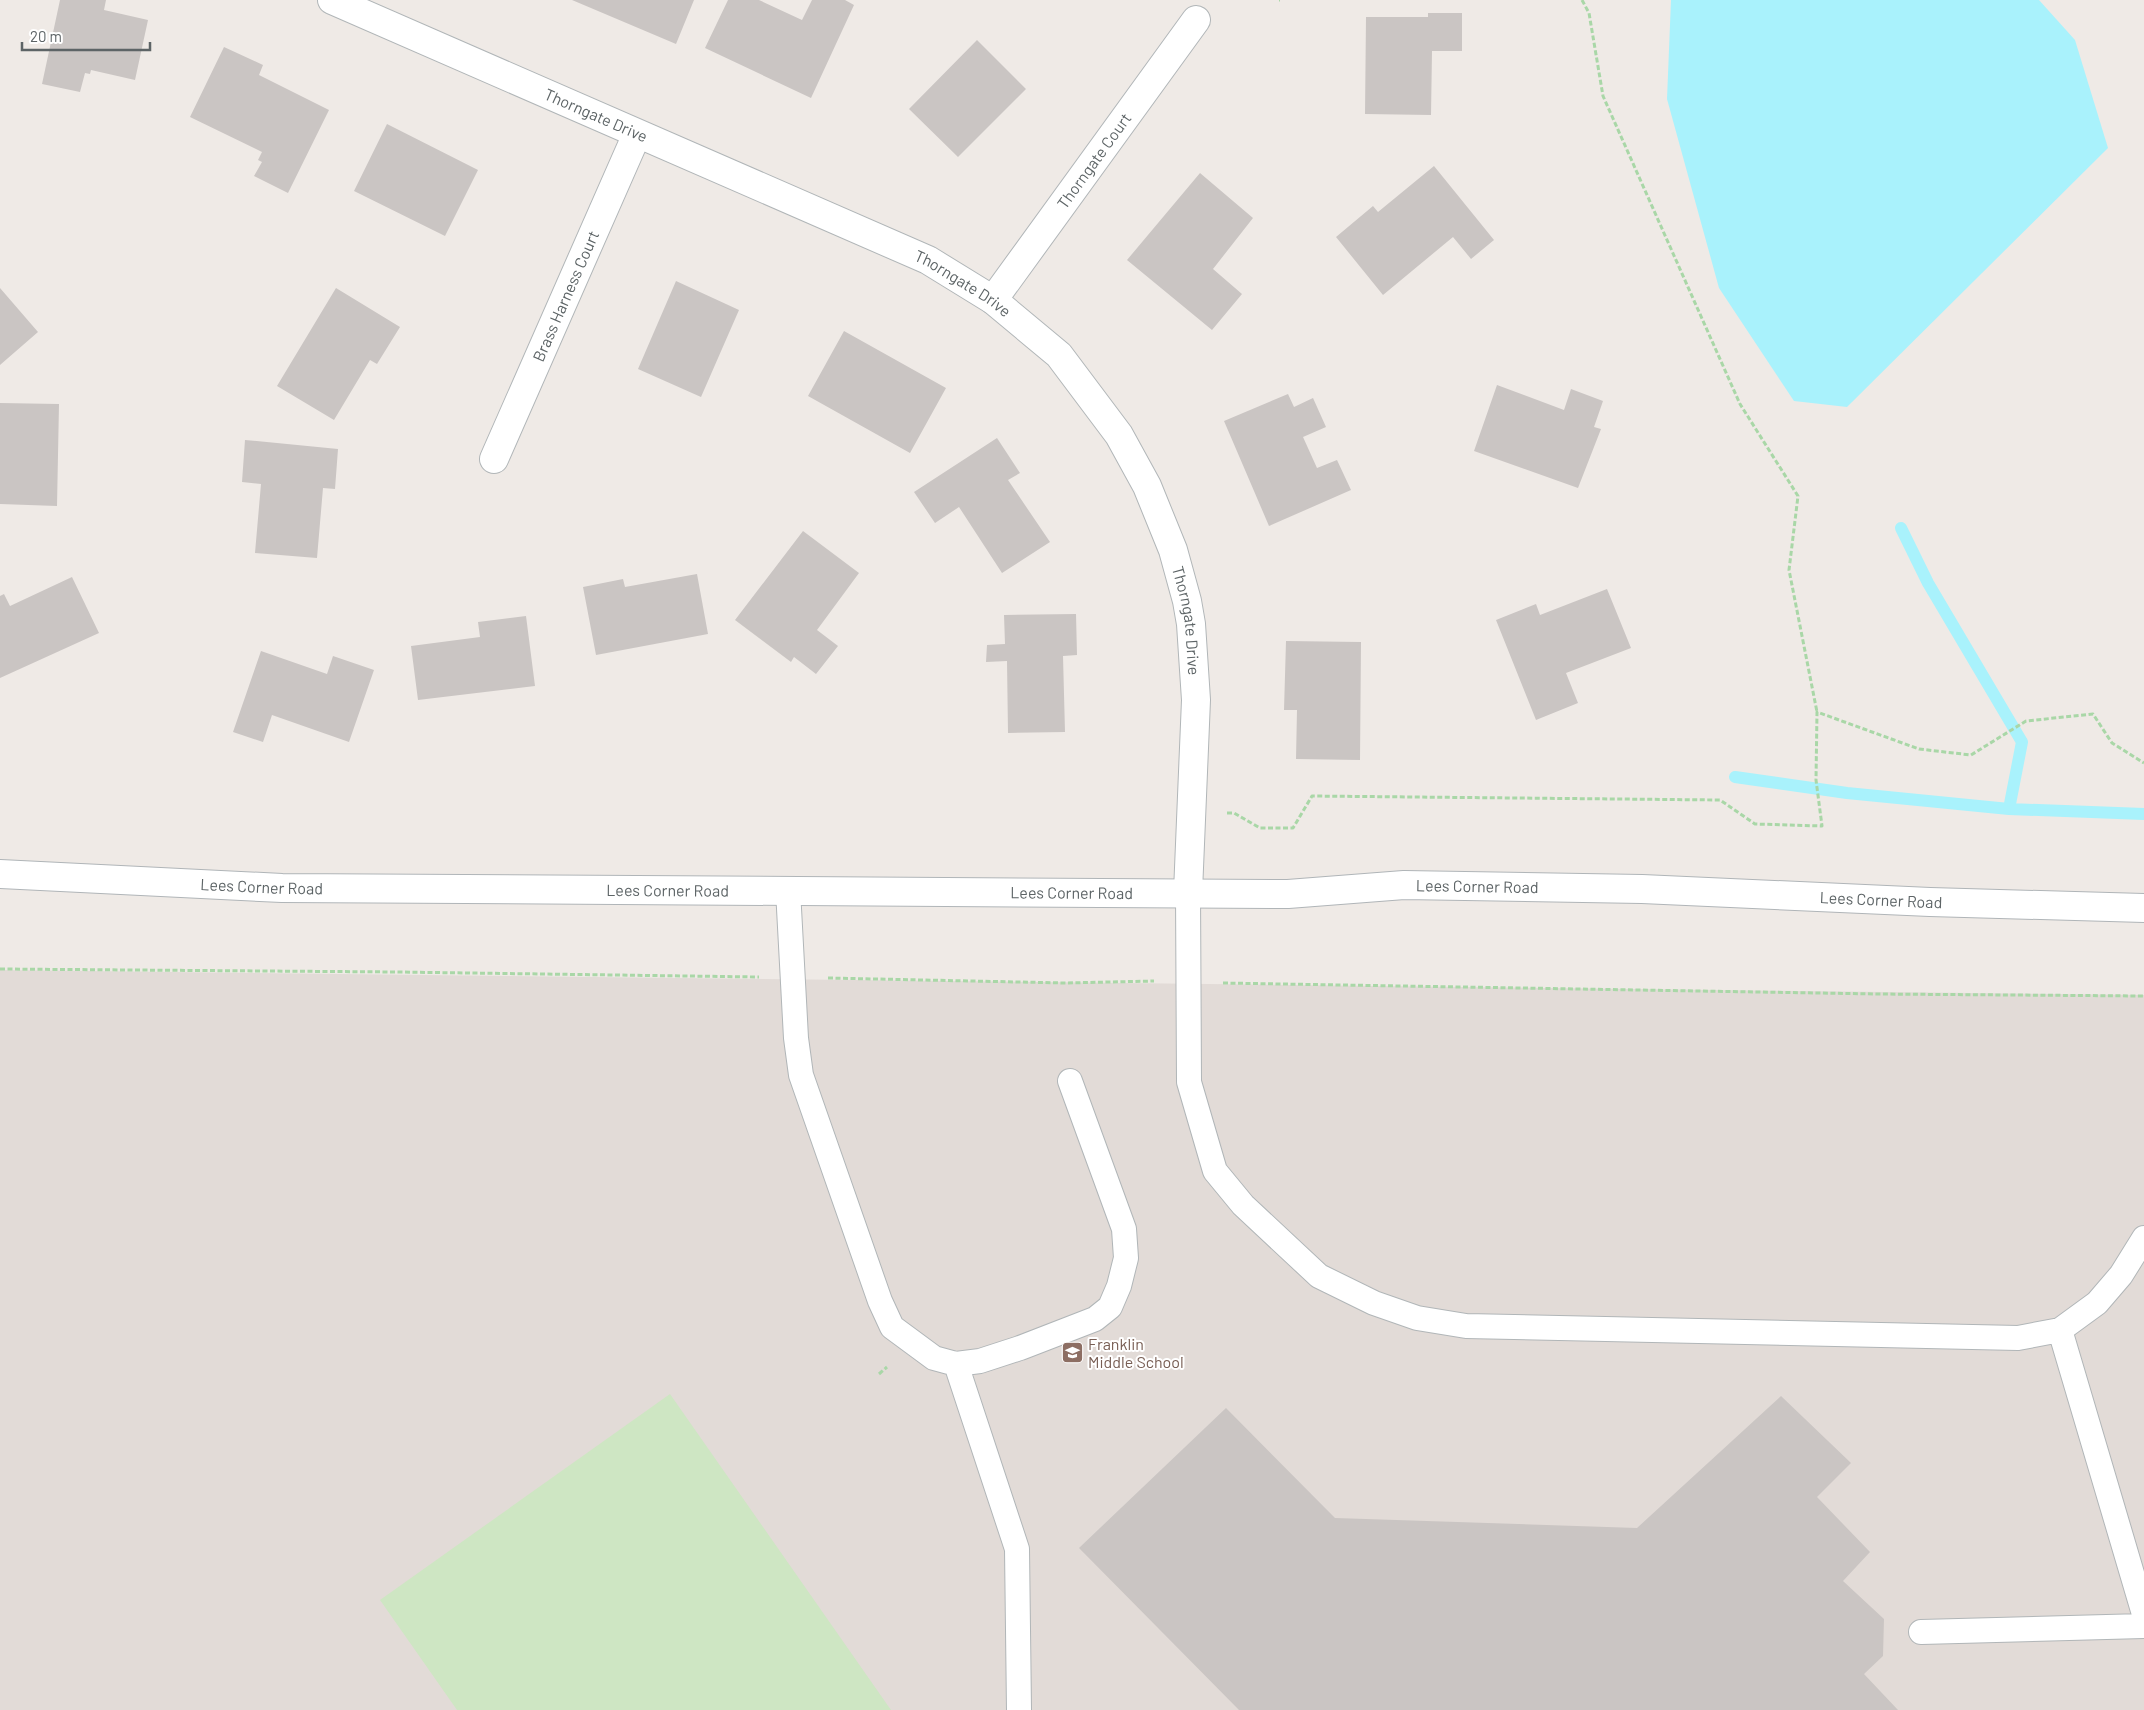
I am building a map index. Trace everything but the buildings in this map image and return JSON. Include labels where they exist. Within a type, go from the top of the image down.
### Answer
[{"type":"street","name":"Thorngate Drive","points":[[332,0],[928,260],[993,300],[1059,355],[1119,435],[1147,486],[1173,550],[1187,601],[1192,633],[1196,700],[1188,892]]},
{"type":"street","name":"Thorngate Court","points":[[993,300],[1196,20]]},
{"type":"street","name":"Brass Harness Court","points":[[494,459],[637,134]]},
{"type":"street","name":"Lees Corner Road","points":[[0,874],[282,888],[1288,894],[1404,885],[1632,889],[1930,902],[2144,908]]},
{"type":"lane","points":[[788,890],[796,1038],[801,1074],[880,1301],[892,1327],[934,1358],[956,1364],[980,1361],[1007,1353],[1095,1319],[1110,1307],[1119,1286],[1126,1258],[1124,1229],[1070,1081]]},
{"type":"lane","points":[[1188,892],[1189,1082],[1215,1171],[1243,1205],[1318,1276],[1374,1303],[1417,1318],[1466,1326],[2018,1338],[2060,1330],[2097,1303],[2121,1276],[2144,1238]]},
{"type":"lane","points":[[2060,1330],[2144,1614]]},
{"type":"lane","points":[[956,1364],[1018,1549],[1018,1710]]},
{"type":"lane","points":[[1920,1632],[2144,1626]]},
{"type":"path","points":[[1191,812],[1234,813],[1260,828],[1293,828],[1312,796],[1720,800],[1755,824],[1822,826],[1816,780],[1817,712],[1789,570],[1798,496],[1740,404],[1603,96],[1589,13],[1582,0]]},
{"type":"path","points":[[1817,712],[1919,749],[1972,754],[2026,721],[2093,714],[2112,743],[2144,763]]},
{"type":"path","points":[[0,969],[724,977],[793,976],[1066,983],[1189,981],[1427,987],[2144,996]]},
{"type":"shaded area","name":"Franklin Middle School","points":[[0,970],[2144,995],[2144,1710],[0,1710]]},
{"type":"green space","points":[[670,1394],[891,1710],[457,1710],[380,1600]]},
{"type":"water","points":[[1671,0],[2039,0],[2075,40],[2108,148],[1847,407],[1794,401],[1719,288],[1667,99]]},
{"type":"waterway","points":[[1901,528],[1928,583],[2022,742],[2009,809],[2144,814]]},
{"type":"waterway","points":[[1735,777],[1847,793],[2009,809]]},
{"type":"place","name":"Franklin Middle School","points":[[1072,1353]]}]
